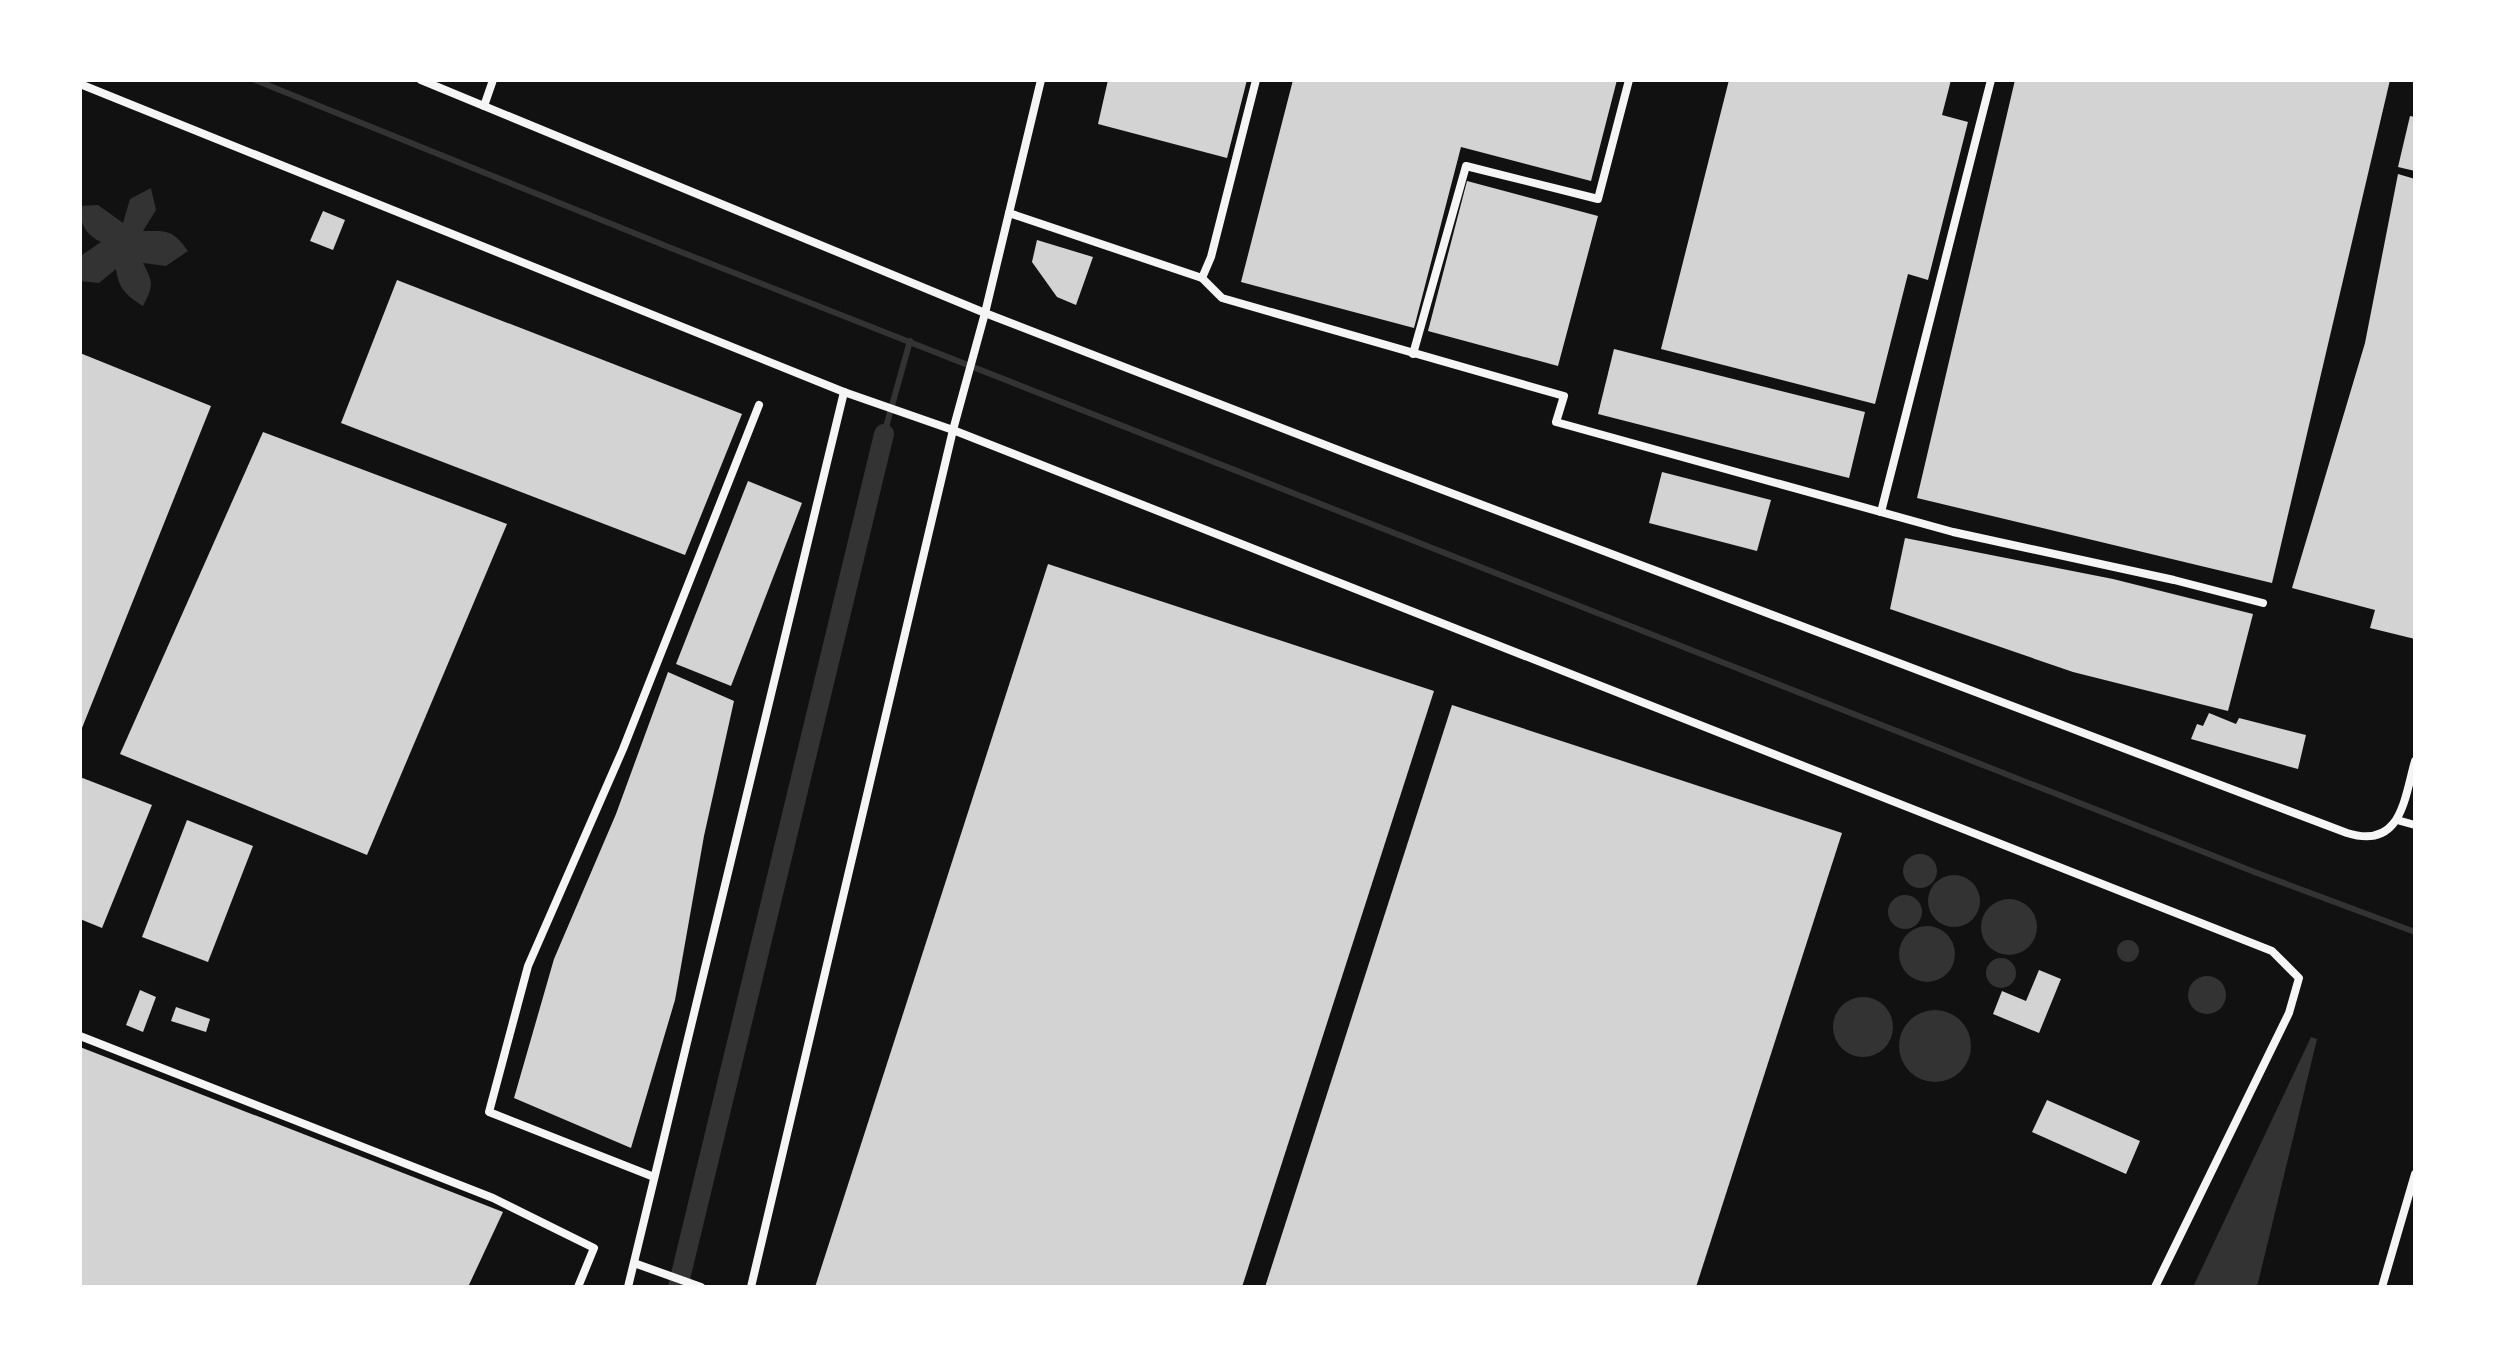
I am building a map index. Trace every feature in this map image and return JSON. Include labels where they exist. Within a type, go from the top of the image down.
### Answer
[{"type":"street","points":[[421,80],[985,313],[2364,839],[2390,829],[2399,817],[2415,761]]},
{"type":"street","points":[[484,106],[493,80]]},
{"type":"street","points":[[751,1287],[953,430],[985,313],[1041,80]]},
{"type":"street","points":[[1202,278],[1211,257],[1256,80]]},
{"type":"street","points":[[1413,354],[1466,166],[1598,199],[1629,80]]},
{"type":"street","points":[[1881,512],[1991,80]]},
{"type":"street","points":[[80,84],[844,392],[953,430],[2272,951],[2299,978],[2289,1013],[2155,1287]]},
{"type":"street","points":[[1009,213],[1202,278],[1222,298],[1564,396],[1556,422],[1953,532],[2174,580],[2263,603]]},
{"type":"street","points":[[628,1287],[844,392]]},
{"type":"street","points":[[654,1177],[489,1112],[528,966],[623,749],[759,405]]},
{"type":"street","points":[[2399,817],[2415,825]]},
{"type":"street","points":[[80,1036],[493,1198],[594,1248],[578,1287]]},
{"type":"street","points":[[2382,1287],[2415,1174]]},
{"type":"street","points":[[634,1263],[701,1287]]},
{"type":"shaded area","points":[[151,188],[156,210],[143,231],[169,233],[188,251],[166,266],[143,263],[151,284],[143,306],[124,291],[116,269],[99,283],[80,281],[82,255],[101,242],[84,228],[80,206],[98,205],[123,223],[130,199]]},
{"type":"shaded area","points":[[1920,854],[1932,859],[1937,871],[1932,883],[1920,888],[1908,883],[1903,871],[1908,859]]},
{"type":"shaded area","points":[[1954,875],[1972,883],[1980,901],[1972,919],[1954,927],[1936,919],[1928,901],[1936,883]]},
{"type":"shaded area","points":[[1905,895],[1917,900],[1922,912],[1917,924],[1905,929],[1893,924],[1888,912],[1893,900]]},
{"type":"shaded area","points":[[2009,899],[2029,907],[2037,927],[2029,947],[2009,955],[1989,947],[1981,927],[1989,907]]},
{"type":"shaded area","points":[[1927,926],[1947,934],[1955,954],[1947,974],[1927,982],[1907,974],[1899,954],[1907,934]]},
{"type":"shaded area","points":[[2128,940],[2136,943],[2139,951],[2136,959],[2128,962],[2120,959],[2117,951],[2120,943]]},
{"type":"shaded area","points":[[2001,958],[2011,963],[2016,973],[2011,983],[2001,988],[1991,983],[1986,973],[1991,963]]},
{"type":"shaded area","points":[[2207,976],[2220,982],[2226,995],[2220,1008],[2207,1014],[2194,1008],[2188,995],[2194,982]]},
{"type":"shaded area","points":[[1863,997],[1874,999],[1884,1006],[1891,1016],[1891,1038],[1884,1048],[1874,1055],[1863,1057],[1852,1055],[1842,1048],[1835,1038],[1833,1027],[1835,1016],[1842,1006],[1852,999]]},
{"type":"shaded area","points":[[1935,1010],[1961,1020],[1971,1046],[1961,1072],[1935,1082],[1909,1072],[1899,1046],[1909,1020]]},
{"type":"shaded area","points":[[2311,1037],[2317,1039],[2257,1287],[2193,1287]]},
{"type":"building","points":[[1108,80],[1247,80],[1227,158],[1098,124]]},
{"type":"building","points":[[1293,80],[1617,80],[1591,181],[1461,147],[1414,328],[1241,282]]},
{"type":"building","points":[[1729,80],[1951,80],[1942,115],[1968,122],[1928,280],[1908,274],[1875,404],[1661,349]]},
{"type":"building","points":[[2015,80],[2390,80],[2272,583],[1917,498]]},
{"type":"building","points":[[2410,116],[2415,117],[2415,171],[2398,167]]},
{"type":"building","points":[[2398,174],[2415,179],[2415,639],[2370,628],[2375,610],[2292,588],[2365,343]]},
{"type":"building","points":[[1467,181],[1598,216],[1558,366],[1428,331]]},
{"type":"building","points":[[323,211],[345,220],[333,250],[310,241]]},
{"type":"building","points":[[1037,240],[1093,257],[1076,305],[1057,297],[1032,262]]},
{"type":"building","points":[[397,280],[742,414],[685,555],[341,423]]},
{"type":"building","points":[[1614,349],[1865,412],[1849,478],[1598,414]]},
{"type":"building","points":[[80,353],[211,406],[80,733]]},
{"type":"building","points":[[263,432],[507,524],[367,855],[120,754]]},
{"type":"building","points":[[1662,472],[1771,500],[1757,551],[1649,523]]},
{"type":"building","points":[[748,481],[802,503],[731,686],[676,664]]},
{"type":"building","points":[[1905,538],[2113,579],[2253,614],[2228,711],[2073,672],[1890,609]]},
{"type":"building","points":[[1048,564],[1434,691],[1242,1287],[815,1287]]},
{"type":"building","points":[[668,672],[734,701],[704,836],[675,1000],[631,1148],[514,1098],[554,959],[616,814]]},
{"type":"building","points":[[1452,705],[1842,833],[1696,1287],[1265,1287]]},
{"type":"building","points":[[2209,713],[2236,724],[2239,718],[2306,735],[2298,769],[2191,739],[2197,724],[2203,726]]},
{"type":"building","points":[[80,777],[152,805],[102,928],[80,919]]},
{"type":"building","points":[[187,820],[253,846],[208,962],[142,937]]},
{"type":"building","points":[[2039,970],[2061,979],[2039,1033],[1993,1014],[2002,991],[2026,1001]]},
{"type":"building","points":[[140,990],[156,997],[143,1032],[126,1025]]},
{"type":"building","points":[[176,1007],[210,1019],[206,1032],[171,1021]]},
{"type":"building","points":[[80,1047],[503,1212],[468,1287],[80,1287]]},
{"type":"building","points":[[2047,1100],[2140,1141],[2126,1174],[2032,1132]]},
{"type":"waterway","points":[[255,80],[671,248],[2257,873],[2415,932]]},
{"type":"waterway","points":[[884,434],[910,341]]},
{"type":"waterway","points":[[678,1287],[884,434]]}]
